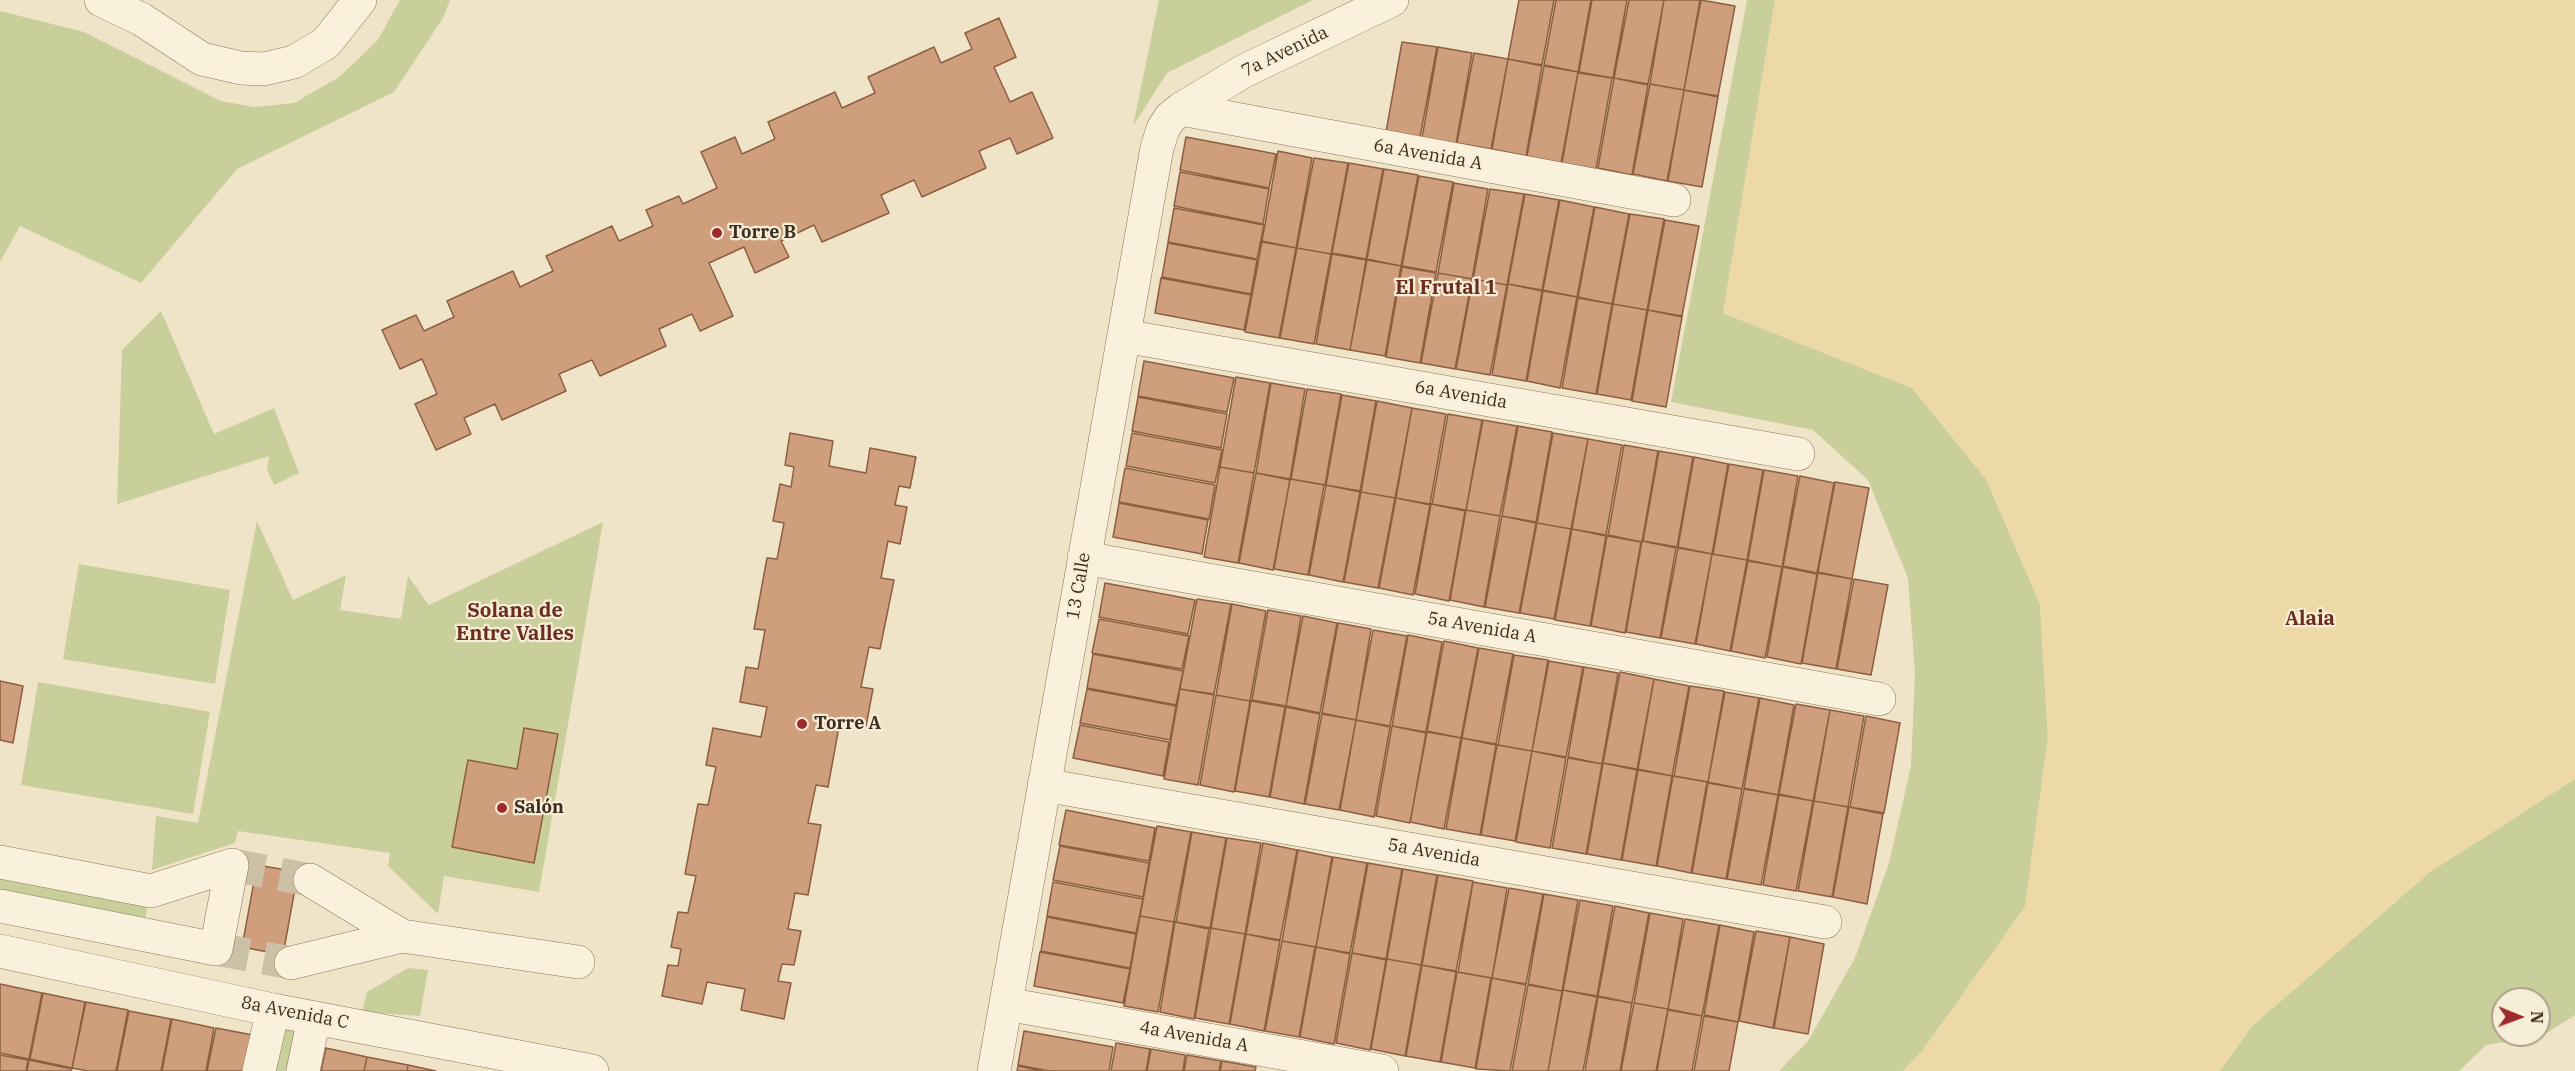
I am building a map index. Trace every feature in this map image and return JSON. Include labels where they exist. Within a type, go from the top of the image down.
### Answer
[{"type":"street","points":[[101,0],[141,19],[202,59],[241,68],[264,69],[294,62],[320,47],[360,0]]},
{"type":"street","name":"7a Avenida","points":[[1182,109],[1244,71],[1392,0]]},
{"type":"street","name":"6a Avenida A","points":[[1182,109],[1674,200]]},
{"type":"street","name":"13 Calle","points":[[994,1071],[1157,147],[1167,123],[1182,109]]},
{"type":"street","name":"6a Avenida","points":[[1124,336],[1798,454]]},
{"type":"street","name":"5a Avenida A","points":[[1084,558],[1879,699]]},
{"type":"street","name":"5a Avenida","points":[[1044,784],[1825,922]]},
{"type":"street","points":[[0,862],[151,891],[232,865],[216,949],[0,906]]},
{"type":"street","points":[[310,880],[402,936]]},
{"type":"street","points":[[142,934],[151,891]]},
{"type":"street","points":[[291,963],[402,936],[578,962]]},
{"type":"street","name":"8a Avenida C","points":[[0,951],[273,1010],[592,1071]]},
{"type":"street","name":"4a Avenida A","points":[[1006,1004],[1382,1071]]},
{"type":"street","points":[[259,1071],[273,1010]]},
{"type":"street","points":[[303,1071],[314,1018]]},
{"type":"green space","points":[[400,0],[450,0],[443,18],[394,92],[237,169],[141,283],[20,226],[0,262],[0,11],[84,32],[221,101],[254,107],[294,103],[339,77],[377,41]]},
{"type":"green space","points":[[1159,0],[1313,0],[1167,73],[1133,126]]},
{"type":"green space","points":[[1747,0],[1775,0],[1723,313],[1912,388],[1986,479],[2040,604],[2048,738],[2025,907],[1923,1050],[1903,1071],[1779,1071],[1808,1041],[1855,958],[1889,863],[1911,766],[1915,673],[1908,578],[1868,480],[1813,430],[1671,402]]},
{"type":"green space","points":[[161,311],[214,434],[274,408],[299,473],[274,485],[267,469],[269,456],[117,504],[122,350]]},
{"type":"green space","points":[[257,521],[293,600],[346,575],[340,610],[401,619],[408,576],[429,605],[603,522],[539,892],[444,876],[438,914],[388,866],[390,853],[238,831],[235,843],[152,870],[156,816],[198,823]]},
{"type":"green space","points":[[79,564],[230,590],[215,684],[63,659]]},
{"type":"green space","points":[[38,682],[210,712],[193,814],[21,785]]},
{"type":"green space","points":[[2575,779],[2575,1015],[2551,1030],[2551,987],[2491,987],[2491,1044],[2486,1045],[2459,1071],[2220,1071],[2252,1026],[2430,872]]},
{"type":"green space","points":[[0,862],[151,891],[142,934],[0,906]]},
{"type":"green space","points":[[408,968],[428,970],[420,1016],[362,1012],[367,992]]},
{"type":"green space","points":[[273,1010],[314,1018],[303,1071],[259,1071]]},
{"type":"sand","name":"Alaia","points":[[1775,0],[2575,0],[2575,779],[2430,872],[2252,1026],[2220,1071],[1903,1071],[1923,1050],[2025,907],[2048,738],[2040,604],[1986,479],[1912,388],[1723,313]]},
{"type":"building","points":[[1519,0],[1554,0],[1542,65],[1508,59]]},
{"type":"building","points":[[1556,0],[1591,0],[1578,72],[1544,65]]},
{"type":"building","points":[[1592,0],[1627,0],[1613,78],[1579,72]]},
{"type":"building","points":[[1629,0],[1664,0],[1648,84],[1614,78]]},
{"type":"building","points":[[1664,0],[1700,0],[1684,90],[1650,84]]},
{"type":"building","points":[[1701,0],[1735,6],[1718,96],[1684,90]]},
{"type":"building","name":"Torre B","points":[[999,18],[1016,57],[994,67],[1010,102],[1032,92],[1053,138],[1017,154],[1010,138],[979,151],[986,168],[922,197],[914,180],[881,195],[889,213],[822,242],[814,225],[781,241],[789,257],[755,273],[744,247],[709,263],[733,316],[700,331],[692,314],[659,329],[666,346],[600,376],[592,360],[559,374],[566,391],[502,420],[495,404],[464,418],[471,434],[436,450],[415,404],[437,394],[422,359],[400,369],[382,330],[416,315],[424,331],[454,317],[447,301],[513,271],[520,287],[553,271],[546,256],[612,226],[619,241],[653,226],[646,210],[679,196],[683,204],[717,188],[701,152],[735,137],[742,154],[775,139],[768,122],[835,92],[842,108],[875,93],[868,77],[934,47],[941,63],[972,49],[965,33]]},
{"type":"building","points":[[1402,42],[1437,47],[1420,137],[1386,132]]},
{"type":"building","points":[[1438,47],[1472,53],[1456,144],[1422,138]]},
{"type":"building","points":[[1474,53],[1508,59],[1491,149],[1457,143]]},
{"type":"building","points":[[1508,59],[1542,66],[1526,156],[1492,149]]},
{"type":"building","points":[[1544,66],[1578,72],[1561,163],[1527,156]]},
{"type":"building","points":[[1578,73],[1612,78],[1596,169],[1562,163]]},
{"type":"building","points":[[1614,78],[1648,85],[1632,175],[1598,168]]},
{"type":"building","points":[[1650,84],[1684,90],[1667,181],[1633,174]]},
{"type":"building","points":[[1684,90],[1718,97],[1702,187],[1668,181]]},
{"type":"building","points":[[1186,137],[1276,154],[1269,188],[1180,170]]},
{"type":"building","points":[[1278,151],[1312,158],[1296,248],[1262,241]]},
{"type":"building","points":[[1314,158],[1348,163],[1331,254],[1297,248]]},
{"type":"building","points":[[1349,163],[1383,169],[1366,259],[1332,253]]},
{"type":"building","points":[[1384,169],[1418,175],[1401,266],[1367,259]]},
{"type":"building","points":[[1180,172],[1269,189],[1263,224],[1174,206]]},
{"type":"building","points":[[1419,176],[1453,182],[1436,272],[1402,266]]},
{"type":"building","points":[[1454,183],[1488,189],[1472,279],[1438,273]]},
{"type":"building","points":[[1490,189],[1524,194],[1507,285],[1473,279]]},
{"type":"building","points":[[1525,194],[1559,200],[1542,290],[1508,284]]},
{"type":"building","points":[[1560,200],[1594,207],[1577,297],[1543,290]]},
{"type":"building","points":[[1595,207],[1629,214],[1612,304],[1578,297]]},
{"type":"building","points":[[1174,208],[1264,225],[1257,259],[1168,242]]},
{"type":"building","points":[[1630,214],[1664,219],[1647,310],[1613,304]]},
{"type":"building","points":[[1665,220],[1699,226],[1682,316],[1648,310]]},
{"type":"building","points":[[1262,242],[1296,248],[1279,338],[1245,332]]},
{"type":"building","points":[[1168,243],[1257,260],[1251,294],[1162,277]]},
{"type":"building","points":[[1297,248],[1331,254],[1314,344],[1280,338]]},
{"type":"building","points":[[1332,254],[1366,260],[1350,350],[1316,344]]},
{"type":"building","points":[[1367,260],[1401,266],[1385,356],[1350,350]]},
{"type":"building","points":[[1402,267],[1436,273],[1420,363],[1386,357]]},
{"type":"building","points":[[1438,273],[1472,279],[1455,369],[1421,363]]},
{"type":"building","points":[[1161,278],[1251,295],[1244,330],[1155,313]]},
{"type":"building","points":[[1473,279],[1507,285],[1490,375],[1456,369]]},
{"type":"building","points":[[1508,284],[1542,291],[1526,381],[1492,375]]},
{"type":"building","points":[[1543,291],[1577,297],[1560,388],[1527,381]]},
{"type":"building","points":[[1578,298],[1612,304],[1596,394],[1562,388]]},
{"type":"building","points":[[1613,304],[1647,310],[1631,400],[1597,394]]},
{"type":"building","points":[[1648,310],[1682,317],[1666,407],[1632,401]]},
{"type":"building","points":[[1144,361],[1234,378],[1227,412],[1138,396]]},
{"type":"building","points":[[1236,377],[1270,383],[1254,473],[1220,467]]},
{"type":"building","points":[[1271,383],[1305,389],[1290,479],[1256,473]]},
{"type":"building","points":[[1307,389],[1341,394],[1325,485],[1291,479]]},
{"type":"building","points":[[1342,395],[1376,401],[1360,491],[1326,485]]},
{"type":"building","points":[[1138,397],[1227,414],[1221,448],[1132,431]]},
{"type":"building","points":[[1377,401],[1412,408],[1395,498],[1361,492]]},
{"type":"building","points":[[1412,408],[1446,414],[1430,504],[1396,498]]},
{"type":"building","points":[[1448,414],[1482,420],[1466,510],[1432,504]]},
{"type":"building","points":[[1483,420],[1517,426],[1500,516],[1466,510]]},
{"type":"building","points":[[1518,426],[1552,432],[1536,522],[1502,516]]},
{"type":"building","name":"Torre A","points":[[790,433],[833,441],[829,466],[866,473],[870,448],[916,457],[910,488],[899,486],[895,505],[907,507],[900,544],[888,541],[881,578],[894,580],[880,649],[869,647],[861,687],[873,689],[866,726],[840,721],[828,787],[816,785],[808,823],[821,825],[808,895],[795,893],[788,929],[801,931],[794,965],[782,964],[778,981],[791,983],[784,1019],[741,1010],[745,989],[707,982],[702,1004],[662,996],[668,965],[678,966],[681,949],[671,947],[678,912],[688,913],[696,876],[685,874],[698,804],[708,805],[716,767],[706,765],[713,728],[761,737],[767,707],[740,702],[746,667],[758,669],[765,630],[754,629],[767,558],[777,559],[784,523],[773,521],[780,484],[791,487],[794,467],[785,465]]},
{"type":"building","points":[[1132,433],[1222,450],[1215,483],[1126,466]]},
{"type":"building","points":[[1553,433],[1588,439],[1571,529],[1537,523]]},
{"type":"building","points":[[1588,439],[1622,445],[1606,535],[1572,529]]},
{"type":"building","points":[[1624,445],[1658,451],[1642,542],[1608,535]]},
{"type":"building","points":[[1659,451],[1693,457],[1677,547],[1643,541]]},
{"type":"building","points":[[1694,457],[1728,464],[1712,554],[1678,547]]},
{"type":"building","points":[[1729,464],[1763,470],[1747,560],[1713,554]]},
{"type":"building","points":[[1220,467],[1254,473],[1238,563],[1204,557]]},
{"type":"building","points":[[1125,468],[1215,485],[1209,519],[1119,502]]},
{"type":"building","points":[[1764,470],[1798,476],[1782,567],[1748,560]]},
{"type":"building","points":[[1256,473],[1290,480],[1273,570],[1239,563]]},
{"type":"building","points":[[1800,476],[1834,483],[1817,573],[1783,566]]},
{"type":"building","points":[[1290,479],[1324,485],[1308,575],[1274,569]]},
{"type":"building","points":[[1835,482],[1869,488],[1852,579],[1818,572]]},
{"type":"building","points":[[1326,485],[1360,492],[1343,582],[1309,575]]},
{"type":"building","points":[[1361,492],[1395,498],[1378,588],[1344,582]]},
{"type":"building","points":[[1396,498],[1430,505],[1413,595],[1379,588]]},
{"type":"building","points":[[1119,503],[1208,520],[1202,554],[1113,537]]},
{"type":"building","points":[[1431,504],[1465,511],[1449,601],[1415,594]]},
{"type":"building","points":[[1466,510],[1500,516],[1484,607],[1450,600]]},
{"type":"building","points":[[1502,516],[1536,523],[1519,613],[1485,607]]},
{"type":"building","points":[[1537,523],[1571,529],[1554,619],[1520,613]]},
{"type":"building","points":[[1572,529],[1606,536],[1590,626],[1555,620]]},
{"type":"building","points":[[1607,536],[1641,542],[1625,633],[1591,626]]},
{"type":"building","points":[[1642,541],[1676,548],[1660,638],[1626,632]]},
{"type":"building","points":[[1678,548],[1712,554],[1695,644],[1661,638]]},
{"type":"building","points":[[1712,554],[1747,560],[1730,651],[1696,644]]},
{"type":"building","points":[[1748,561],[1782,567],[1765,658],[1731,651]]},
{"type":"building","points":[[1783,567],[1817,574],[1801,664],[1767,657]]},
{"type":"building","points":[[1818,573],[1852,579],[1836,669],[1802,663]]},
{"type":"building","points":[[1854,579],[1888,585],[1871,675],[1837,669]]},
{"type":"building","points":[[1105,583],[1195,600],[1188,634],[1099,617]]},
{"type":"building","points":[[1197,599],[1231,604],[1214,694],[1180,689]]},
{"type":"building","points":[[1232,604],[1266,611],[1250,701],[1216,695]]},
{"type":"building","points":[[1268,610],[1301,616],[1286,706],[1252,700]]},
{"type":"building","points":[[1303,616],[1337,623],[1320,713],[1286,706]]},
{"type":"building","points":[[1099,619],[1189,636],[1182,669],[1092,653]]},
{"type":"building","points":[[1338,623],[1371,629],[1356,720],[1322,713]]},
{"type":"building","points":[[1373,630],[1407,636],[1390,726],[1356,720]]},
{"type":"building","points":[[1408,635],[1442,642],[1426,732],[1392,726]]},
{"type":"building","points":[[1444,641],[1478,648],[1461,738],[1427,731]]},
{"type":"building","points":[[1479,648],[1513,654],[1496,744],[1462,738]]},
{"type":"building","points":[[1093,654],[1183,671],[1176,705],[1087,688]]},
{"type":"building","points":[[1514,655],[1548,660],[1532,751],[1498,745]]},
{"type":"building","points":[[1549,661],[1583,667],[1566,757],[1532,751]]},
{"type":"building","points":[[1584,667],[1618,673],[1602,764],[1568,757]]},
{"type":"building","points":[[1620,672],[1654,679],[1637,769],[1603,763]]},
{"type":"building","points":[[1654,679],[1689,686],[1672,776],[1638,769]]},
{"type":"building","points":[[0,681],[23,686],[13,743],[0,740]]},
{"type":"building","points":[[1690,686],[1724,691],[1708,782],[1674,776]]},
{"type":"building","points":[[1087,689],[1176,706],[1170,740],[1080,723]]},
{"type":"building","points":[[1180,689],[1214,695],[1198,785],[1164,779]]},
{"type":"building","points":[[1725,692],[1759,698],[1742,789],[1708,782]]},
{"type":"building","points":[[1216,695],[1250,701],[1234,792],[1200,785]]},
{"type":"building","points":[[1760,698],[1794,705],[1778,795],[1744,788]]},
{"type":"building","points":[[1251,701],[1285,707],[1269,797],[1235,791]]},
{"type":"building","points":[[1796,704],[1830,710],[1813,801],[1779,794]]},
{"type":"building","points":[[1286,707],[1320,714],[1304,804],[1270,797]]},
{"type":"building","points":[[1830,710],[1864,716],[1848,807],[1814,801]]},
{"type":"building","points":[[1322,714],[1356,720],[1339,810],[1305,804]]},
{"type":"building","points":[[1866,716],[1900,723],[1884,813],[1850,807]]},
{"type":"building","points":[[1356,720],[1390,727],[1374,817],[1340,810]]},
{"type":"building","points":[[1080,725],[1169,742],[1163,776],[1073,758]]},
{"type":"building","points":[[1392,726],[1426,733],[1410,823],[1376,816]]},
{"type":"building","name":"Salón","points":[[524,728],[558,734],[534,863],[452,847],[468,760],[517,769]]},
{"type":"building","points":[[1427,732],[1461,738],[1444,829],[1410,822]]},
{"type":"building","points":[[1462,738],[1496,745],[1480,835],[1446,829]]},
{"type":"building","points":[[1497,745],[1532,751],[1515,841],[1481,835]]},
{"type":"building","points":[[1532,751],[1566,758],[1550,848],[1516,842]]},
{"type":"building","points":[[1568,758],[1602,764],[1586,854],[1552,848]]},
{"type":"building","points":[[1603,763],[1637,770],[1621,860],[1587,854]]},
{"type":"building","points":[[1638,770],[1672,776],[1656,866],[1622,860]]},
{"type":"building","points":[[1673,776],[1707,782],[1691,873],[1657,866]]},
{"type":"building","points":[[1708,783],[1742,789],[1726,879],[1692,873]]},
{"type":"building","points":[[1744,789],[1778,795],[1761,885],[1727,879]]},
{"type":"building","points":[[1779,795],[1813,801],[1796,891],[1763,885]]},
{"type":"building","points":[[1814,801],[1848,807],[1832,897],[1798,891]]},
{"type":"building","points":[[1849,807],[1883,814],[1867,904],[1833,897]]},
{"type":"building","points":[[1066,810],[1155,828],[1149,861],[1059,845]]},
{"type":"building","points":[[1157,826],[1191,832],[1174,922],[1140,916]]},
{"type":"building","points":[[1192,832],[1226,838],[1210,928],[1176,922]]},
{"type":"building","points":[[1227,838],[1261,843],[1245,934],[1211,928]]},
{"type":"building","points":[[1263,843],[1297,850],[1280,940],[1246,934]]},
{"type":"building","points":[[1060,846],[1149,863],[1143,897],[1053,880]]},
{"type":"building","points":[[1298,850],[1332,857],[1316,947],[1282,941]]},
{"type":"building","points":[[1333,857],[1367,863],[1350,953],[1316,947]]},
{"type":"building","points":[[1368,863],[1402,869],[1386,959],[1352,953]]},
{"type":"building","points":[[257,865],[298,872],[283,955],[242,947]]},
{"type":"building","points":[[1403,869],[1437,875],[1421,965],[1387,959]]},
{"type":"building","points":[[1438,875],[1473,881],[1456,971],[1422,965]]},
{"type":"building","points":[[1053,882],[1143,899],[1136,933],[1047,916]]},
{"type":"building","points":[[1473,882],[1507,888],[1492,978],[1458,972]]},
{"type":"building","points":[[1509,888],[1543,894],[1526,984],[1492,978]]},
{"type":"building","points":[[1544,894],[1578,900],[1562,991],[1528,984]]},
{"type":"building","points":[[1580,900],[1613,906],[1597,996],[1563,990]]},
{"type":"building","points":[[1615,906],[1649,913],[1632,1003],[1598,996]]},
{"type":"building","points":[[1650,913],[1683,919],[1668,1009],[1634,1003]]},
{"type":"building","points":[[1140,916],[1174,922],[1158,1012],[1124,1006]]},
{"type":"building","points":[[1047,917],[1136,934],[1130,968],[1041,951]]},
{"type":"building","points":[[1685,919],[1719,925],[1702,1016],[1668,1009]]},
{"type":"building","points":[[1175,922],[1209,929],[1194,1019],[1160,1012]]},
{"type":"building","points":[[1720,925],[1754,932],[1738,1022],[1704,1015]]},
{"type":"building","points":[[1211,928],[1245,934],[1229,1024],[1195,1018]]},
{"type":"building","points":[[1756,931],[1790,937],[1773,1028],[1739,1021]]},
{"type":"building","points":[[1246,934],[1280,941],[1264,1031],[1230,1024]]},
{"type":"building","points":[[1790,937],[1824,944],[1808,1034],[1774,1028]]},
{"type":"building","points":[[1282,941],[1315,947],[1299,1037],[1265,1031]]},
{"type":"building","points":[[1316,947],[1350,954],[1334,1044],[1300,1037]]},
{"type":"building","points":[[1040,952],[1130,969],[1123,1003],[1034,986]]},
{"type":"building","points":[[1352,953],[1386,960],[1370,1050],[1336,1043]]},
{"type":"building","points":[[1387,959],[1421,965],[1405,1056],[1371,1049]]},
{"type":"building","points":[[1422,965],[1456,972],[1440,1062],[1406,1056]]},
{"type":"building","points":[[1457,972],[1491,978],[1475,1068],[1441,1062]]},
{"type":"building","points":[[1492,978],[1526,985],[1510,1071],[1476,1069]]},
{"type":"building","points":[[0,984],[42,993],[29,1059],[0,1053]]},
{"type":"building","points":[[1528,985],[1562,991],[1548,1071],[1512,1071]]},
{"type":"building","points":[[1563,990],[1597,997],[1583,1071],[1548,1071]]},
{"type":"building","points":[[43,993],[85,1002],[72,1068],[30,1059]]},
{"type":"building","points":[[1598,997],[1632,1003],[1620,1071],[1585,1071]]},
{"type":"building","points":[[86,1002],[128,1010],[116,1071],[88,1071],[72,1068]]},
{"type":"building","points":[[1634,1003],[1668,1009],[1656,1071],[1621,1071]]},
{"type":"building","points":[[1668,1010],[1702,1016],[1692,1071],[1657,1071]]},
{"type":"building","points":[[129,1011],[171,1019],[161,1071],[117,1071]]},
{"type":"building","points":[[1704,1016],[1738,1022],[1729,1071],[1694,1071]]},
{"type":"building","points":[[172,1019],[214,1028],[206,1071],[162,1071]]},
{"type":"building","points":[[216,1028],[258,1036],[251,1071],[207,1071]]},
{"type":"building","points":[[1024,1031],[1113,1047],[1109,1071],[1049,1071],[1018,1065]]},
{"type":"building","points":[[1116,1043],[1150,1049],[1146,1071],[1111,1071]]},
{"type":"building","points":[[326,1048],[367,1057],[364,1071],[321,1071]]},
{"type":"building","points":[[1151,1049],[1185,1055],[1183,1071],[1147,1071]]},
{"type":"building","points":[[0,1055],[28,1060],[26,1071],[0,1071]]},
{"type":"building","points":[[1187,1055],[1221,1061],[1219,1071],[1184,1071]]},
{"type":"building","points":[[367,1057],[408,1065],[407,1071],[364,1071]]},
{"type":"building","points":[[29,1060],[72,1069],[71,1071],[27,1071]]},
{"type":"building","points":[[1222,1061],[1256,1067],[1255,1071],[1220,1071]]},
{"type":"building","points":[[408,1065],[436,1071],[407,1071]]},
{"type":"building","points":[[1018,1066],[1042,1071],[1017,1071]]},
{"type":"tunnel","points":[[232,865],[310,880]]},
{"type":"tunnel","points":[[216,949],[291,963]]},
{"type":"place","name":"Torre B","points":[[717,233]]},
{"type":"place","name":"Torre A","points":[[802,724]]},
{"type":"place","name":"Salón","points":[[502,808]]},
{"type":"district","name":"El Frutal 1","points":[[1446,288]]},
{"type":"district","name":"Alaia","points":[[2310,619]]},
{"type":"district","name":"Solana de Entre Valles","points":[[515,622]]}]
